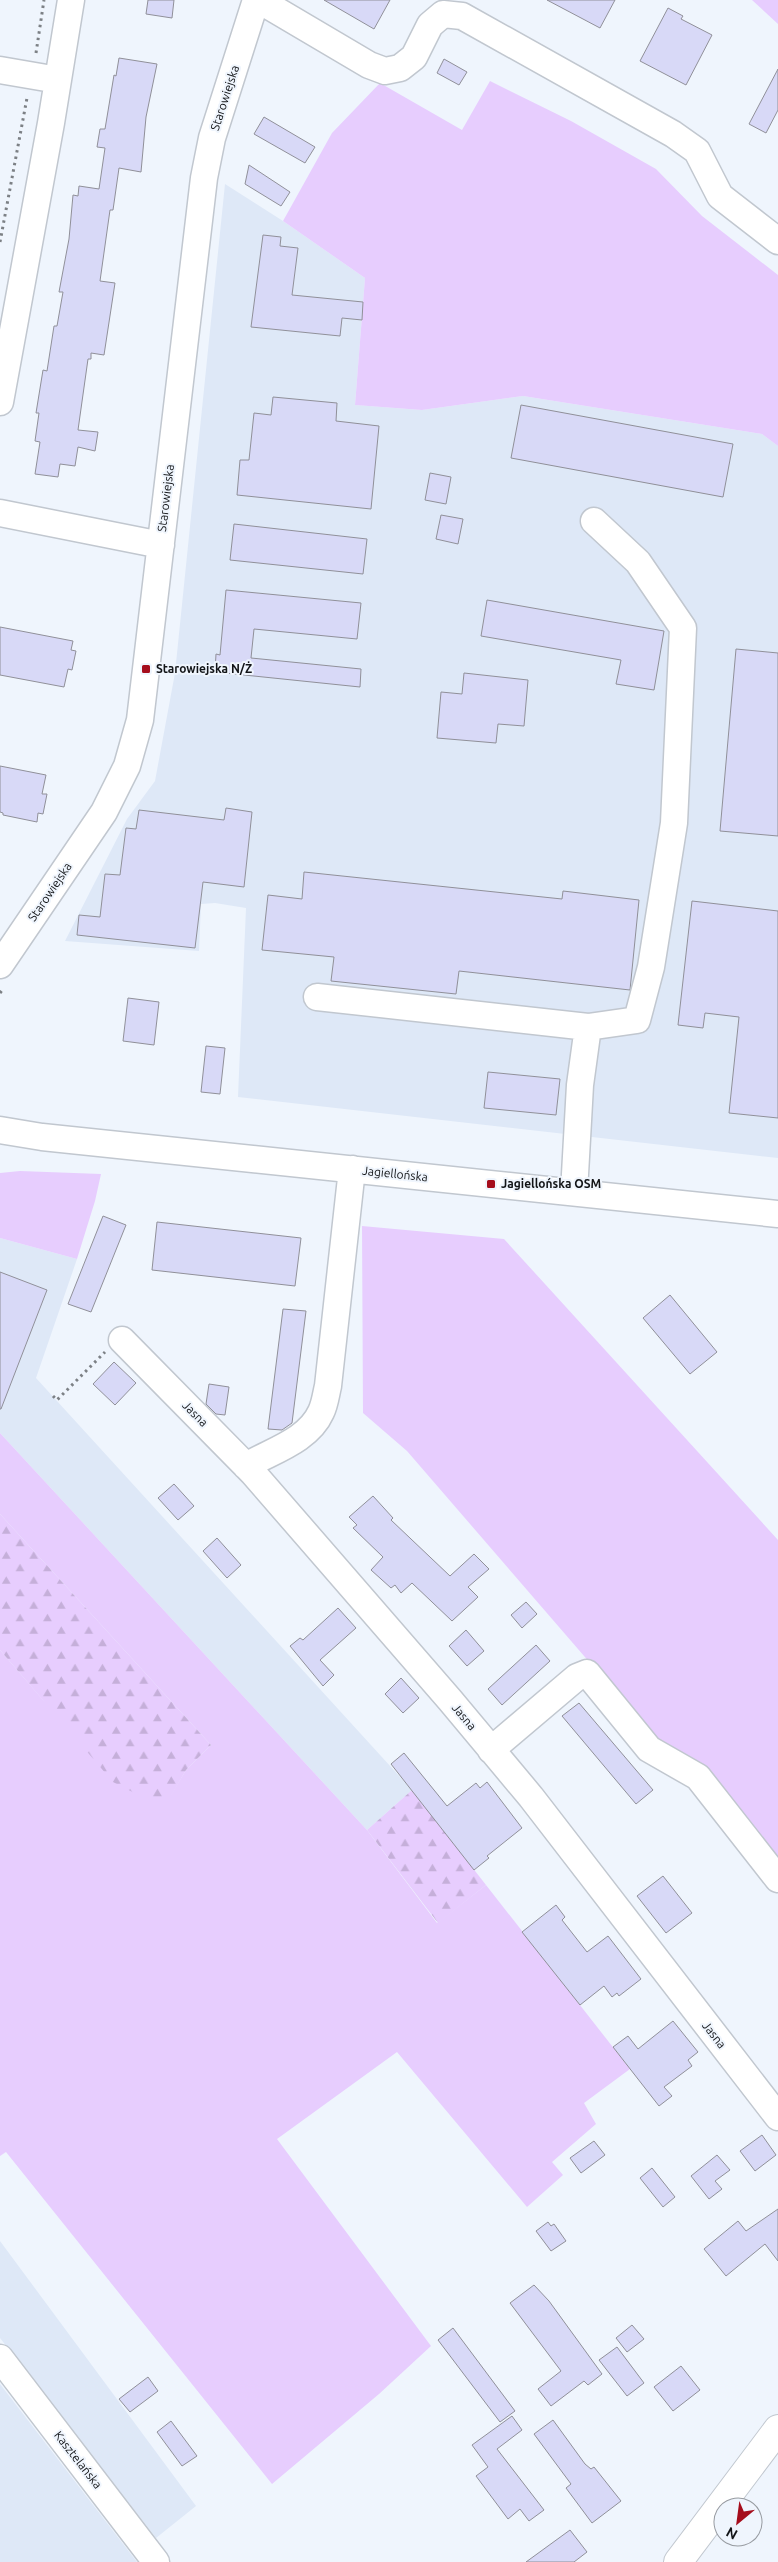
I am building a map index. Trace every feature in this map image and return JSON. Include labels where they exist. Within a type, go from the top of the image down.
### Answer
[{"type":"main road","points":[[678,2562],[778,2429]]},
{"type":"street","points":[[0,402],[9,298],[58,80],[71,0]]},
{"type":"street","points":[[258,0],[369,65],[385,71],[400,68],[414,58],[430,25],[443,14],[462,16],[673,134],[698,151],[720,196],[778,241]]},
{"type":"street","name":"Starowiejska","points":[[0,965],[8,937],[104,812],[128,766],[140,720],[204,178],[212,138],[258,0]]},
{"type":"street","points":[[0,70],[58,80]]},
{"type":"street","points":[[0,513],[161,545]]},
{"type":"street","points":[[317,997],[588,1027],[637,1020],[651,968],[674,823],[683,628],[638,562],[594,521]]},
{"type":"street","points":[[574,1192],[580,1085],[588,1027]]},
{"type":"street","name":"Jagiellońska","points":[[4,1133],[778,1214]]},
{"type":"street","points":[[246,1466],[301,1437],[309,1430],[321,1412],[328,1386],[352,1169]]},
{"type":"street","name":"Jasna","points":[[116,1343],[246,1466],[491,1750],[537,1804],[778,2117]]},
{"type":"street","points":[[491,1750],[577,1677],[587,1672],[649,1749],[698,1777],[778,1879]]},
{"type":"street","name":"Kasztelańska","points":[[0,2358],[156,2562]]},
{"type":"path","points":[[0,242],[32,75],[44,0]]},
{"type":"path","points":[[53,1396],[57,1400],[116,1343]]},
{"type":"shaded area","points":[[225,184],[283,221],[365,278],[355,405],[422,410],[523,396],[762,434],[778,446],[778,1158],[238,1097],[246,908],[215,903],[201,904],[199,951],[65,941],[127,819],[155,781],[175,673]]},
{"type":"shaded area","points":[[0,1238],[77,1259],[36,1378],[412,1790],[367,1830],[0,1433]]},
{"type":"shaded area","points":[[0,2241],[196,2506],[156,2538],[0,2338]]},
{"type":"shaded area","points":[[0,2384],[137,2562],[0,2562]]},
{"type":"green space","points":[[752,0],[778,0],[778,24]]},
{"type":"green space","points":[[490,81],[571,121],[656,169],[702,216],[778,275],[778,446],[762,434],[523,396],[422,410],[355,405],[365,278],[283,221],[332,133],[380,83],[462,130]]},
{"type":"green space","points":[[20,1171],[101,1174],[95,1201],[77,1259],[0,1238],[0,1173]]},
{"type":"green space","points":[[362,1226],[504,1239],[778,1540],[778,1865],[667,1752],[407,1451],[363,1413]]},
{"type":"green space","points":[[0,1433],[367,1830],[437,1923],[486,1885],[630,2069],[584,2103],[596,2124],[552,2162],[563,2175],[527,2207],[397,2052],[277,2139],[431,2346],[379,2394],[272,2484],[6,2152],[0,2156],[0,1650],[43,1700],[171,1795],[186,1770],[211,1745],[0,1514]]},
{"type":"green space","points":[[0,1514],[211,1745],[186,1770],[171,1796],[146,1799],[113,1782],[0,1650]]},
{"type":"green space","points":[[412,1790],[486,1885],[438,1923],[367,1830]]},
{"type":"building","points":[[148,0],[174,0],[172,18],[146,14]]},
{"type":"building","points":[[324,0],[390,0],[374,29]]},
{"type":"building","points":[[547,0],[615,0],[600,28]]},
{"type":"building","points":[[668,8],[683,16],[681,19],[712,35],[686,85],[640,61]]},
{"type":"building","points":[[119,58],[157,64],[146,117],[141,172],[119,168],[113,210],[110,210],[100,281],[115,283],[104,355],[91,353],[91,359],[88,359],[78,430],[98,432],[95,451],[78,447],[75,466],[60,464],[58,477],[35,474],[40,442],[35,441],[39,413],[36,413],[43,370],[47,371],[54,326],[57,326],[63,292],[59,292],[69,239],[73,195],[78,196],[79,186],[99,189],[105,148],[97,147],[100,129],[105,129],[114,75],[116,76]]},
{"type":"building","points":[[444,59],[467,72],[459,85],[437,73]]},
{"type":"building","points":[[778,69],[778,110],[766,133],[749,124]]},
{"type":"building","points":[[264,117],[315,147],[305,163],[254,134]]},
{"type":"building","points":[[249,165],[290,192],[281,206],[245,184]]},
{"type":"building","points":[[263,235],[281,237],[280,246],[298,248],[292,295],[363,302],[362,320],[342,318],[340,336],[251,327]]},
{"type":"building","points":[[273,397],[337,403],[336,421],[379,426],[371,509],[237,495],[240,460],[249,460],[254,413],[271,415]]},
{"type":"building","points":[[521,405],[733,444],[723,497],[511,458]]},
{"type":"building","points":[[430,473],[451,477],[446,504],[425,500]]},
{"type":"building","points":[[441,515],[463,519],[458,544],[436,539]]},
{"type":"building","points":[[234,524],[367,539],[363,574],[230,560]]},
{"type":"building","points":[[226,590],[361,603],[357,639],[254,629],[251,658],[361,669],[360,687],[215,672],[216,654],[220,655]]},
{"type":"building","points":[[487,600],[664,631],[654,690],[616,684],[621,660],[481,636]]},
{"type":"building","points":[[0,627],[73,641],[71,650],[76,651],[72,670],[68,669],[64,687],[0,675]]},
{"type":"building","points":[[736,649],[778,653],[778,836],[720,831]]},
{"type":"building","points":[[464,673],[528,680],[524,726],[498,724],[496,743],[437,738],[441,692],[462,694]]},
{"type":"building","points":[[0,766],[46,775],[42,794],[47,794],[43,814],[38,813],[37,822],[3,815],[0,812]]},
{"type":"building","points":[[226,808],[252,812],[244,887],[203,882],[195,948],[77,935],[79,915],[100,917],[105,874],[120,875],[126,828],[136,829],[139,810],[224,820]]},
{"type":"building","points":[[304,872],[562,899],[563,891],[639,900],[630,990],[459,971],[456,994],[331,981],[334,957],[262,950],[268,895],[302,899]]},
{"type":"building","points":[[692,901],[778,911],[778,1118],[729,1113],[739,1017],[705,1013],[703,1028],[678,1025]]},
{"type":"building","points":[[128,998],[159,1002],[154,1045],[123,1041]]},
{"type":"building","points":[[206,1046],[225,1048],[220,1094],[201,1092]]},
{"type":"building","points":[[488,1072],[560,1079],[556,1115],[484,1108]]},
{"type":"building","points":[[103,1216],[126,1225],[91,1312],[68,1304]]},
{"type":"building","points":[[157,1222],[301,1238],[295,1286],[152,1270]]},
{"type":"building","points":[[0,1272],[47,1290],[1,1409],[0,1409]]},
{"type":"building","points":[[670,1295],[717,1352],[690,1374],[643,1318]]},
{"type":"building","points":[[283,1309],[306,1311],[292,1423],[282,1430],[268,1429]]},
{"type":"building","points":[[114,1362],[136,1383],[115,1405],[93,1384]]},
{"type":"building","points":[[209,1384],[229,1387],[225,1415],[216,1414],[206,1404]]},
{"type":"building","points":[[174,1484],[194,1506],[178,1520],[158,1498]]},
{"type":"building","points":[[373,1496],[393,1518],[391,1520],[450,1576],[474,1554],[489,1569],[468,1587],[478,1597],[452,1621],[412,1583],[401,1593],[395,1585],[391,1588],[371,1570],[383,1557],[353,1528],[357,1525],[349,1517]]},
{"type":"building","points":[[217,1538],[241,1565],[227,1578],[203,1551]]},
{"type":"building","points":[[526,1602],[537,1614],[522,1628],[511,1615]]},
{"type":"building","points":[[338,1608],[356,1628],[320,1660],[334,1675],[323,1686],[290,1646],[300,1638],[303,1640]]},
{"type":"building","points":[[466,1630],[484,1651],[467,1666],[449,1646]]},
{"type":"building","points":[[536,1645],[550,1661],[502,1705],[488,1689]]},
{"type":"building","points":[[401,1678],[419,1698],[403,1713],[385,1694]]},
{"type":"building","points":[[579,1703],[653,1790],[636,1804],[562,1716]]},
{"type":"building","points":[[404,1753],[447,1806],[476,1783],[480,1788],[487,1782],[522,1828],[487,1856],[489,1858],[474,1870],[391,1764]]},
{"type":"building","points":[[663,1876],[692,1913],[666,1933],[637,1896]]},
{"type":"building","points":[[556,1905],[565,1917],[562,1920],[587,1952],[608,1936],[641,1979],[619,1996],[617,1993],[612,1997],[604,1986],[580,2005],[522,1932]]},
{"type":"building","points":[[673,2021],[698,2052],[688,2060],[692,2066],[664,2087],[672,2096],[659,2106],[613,2047],[628,2036],[638,2049]]},
{"type":"building","points":[[762,2135],[776,2155],[755,2171],[740,2151]]},
{"type":"building","points":[[594,2141],[605,2155],[581,2173],[570,2158]]},
{"type":"building","points":[[717,2155],[730,2170],[715,2181],[722,2189],[709,2199],[691,2176]]},
{"type":"building","points":[[652,2168],[675,2197],[663,2207],[640,2178]]},
{"type":"building","points":[[778,2209],[778,2261],[765,2244],[726,2276],[704,2249],[738,2221],[746,2231]]},
{"type":"building","points":[[548,2222],[551,2226],[554,2224],[566,2241],[551,2251],[536,2231]]},
{"type":"building","points":[[534,2285],[549,2301],[602,2374],[588,2385],[584,2381],[551,2406],[538,2389],[561,2371],[510,2303]]},
{"type":"building","points":[[632,2325],[644,2339],[627,2352],[616,2338]]},
{"type":"building","points":[[453,2328],[515,2411],[500,2422],[438,2340]]},
{"type":"building","points":[[617,2347],[644,2383],[627,2396],[599,2360]]},
{"type":"building","points":[[681,2366],[700,2390],[673,2411],[654,2387]]},
{"type":"building","points":[[148,2377],[158,2391],[130,2412],[119,2399]]},
{"type":"building","points":[[512,2416],[522,2430],[497,2449],[544,2510],[529,2521],[520,2509],[508,2519],[476,2476],[488,2467],[472,2445]]},
{"type":"building","points":[[553,2420],[585,2464],[591,2469],[594,2467],[621,2501],[592,2523],[566,2488],[571,2484],[534,2434]]},
{"type":"building","points":[[171,2421],[197,2456],[182,2466],[157,2432]]},
{"type":"building","points":[[570,2530],[587,2552],[574,2562],[526,2562]]},
{"type":"place","name":"Starowiejska N/Ż","points":[[146,669]]},
{"type":"place","name":"Jagiellońska OSM","points":[[491,1184]]}]
